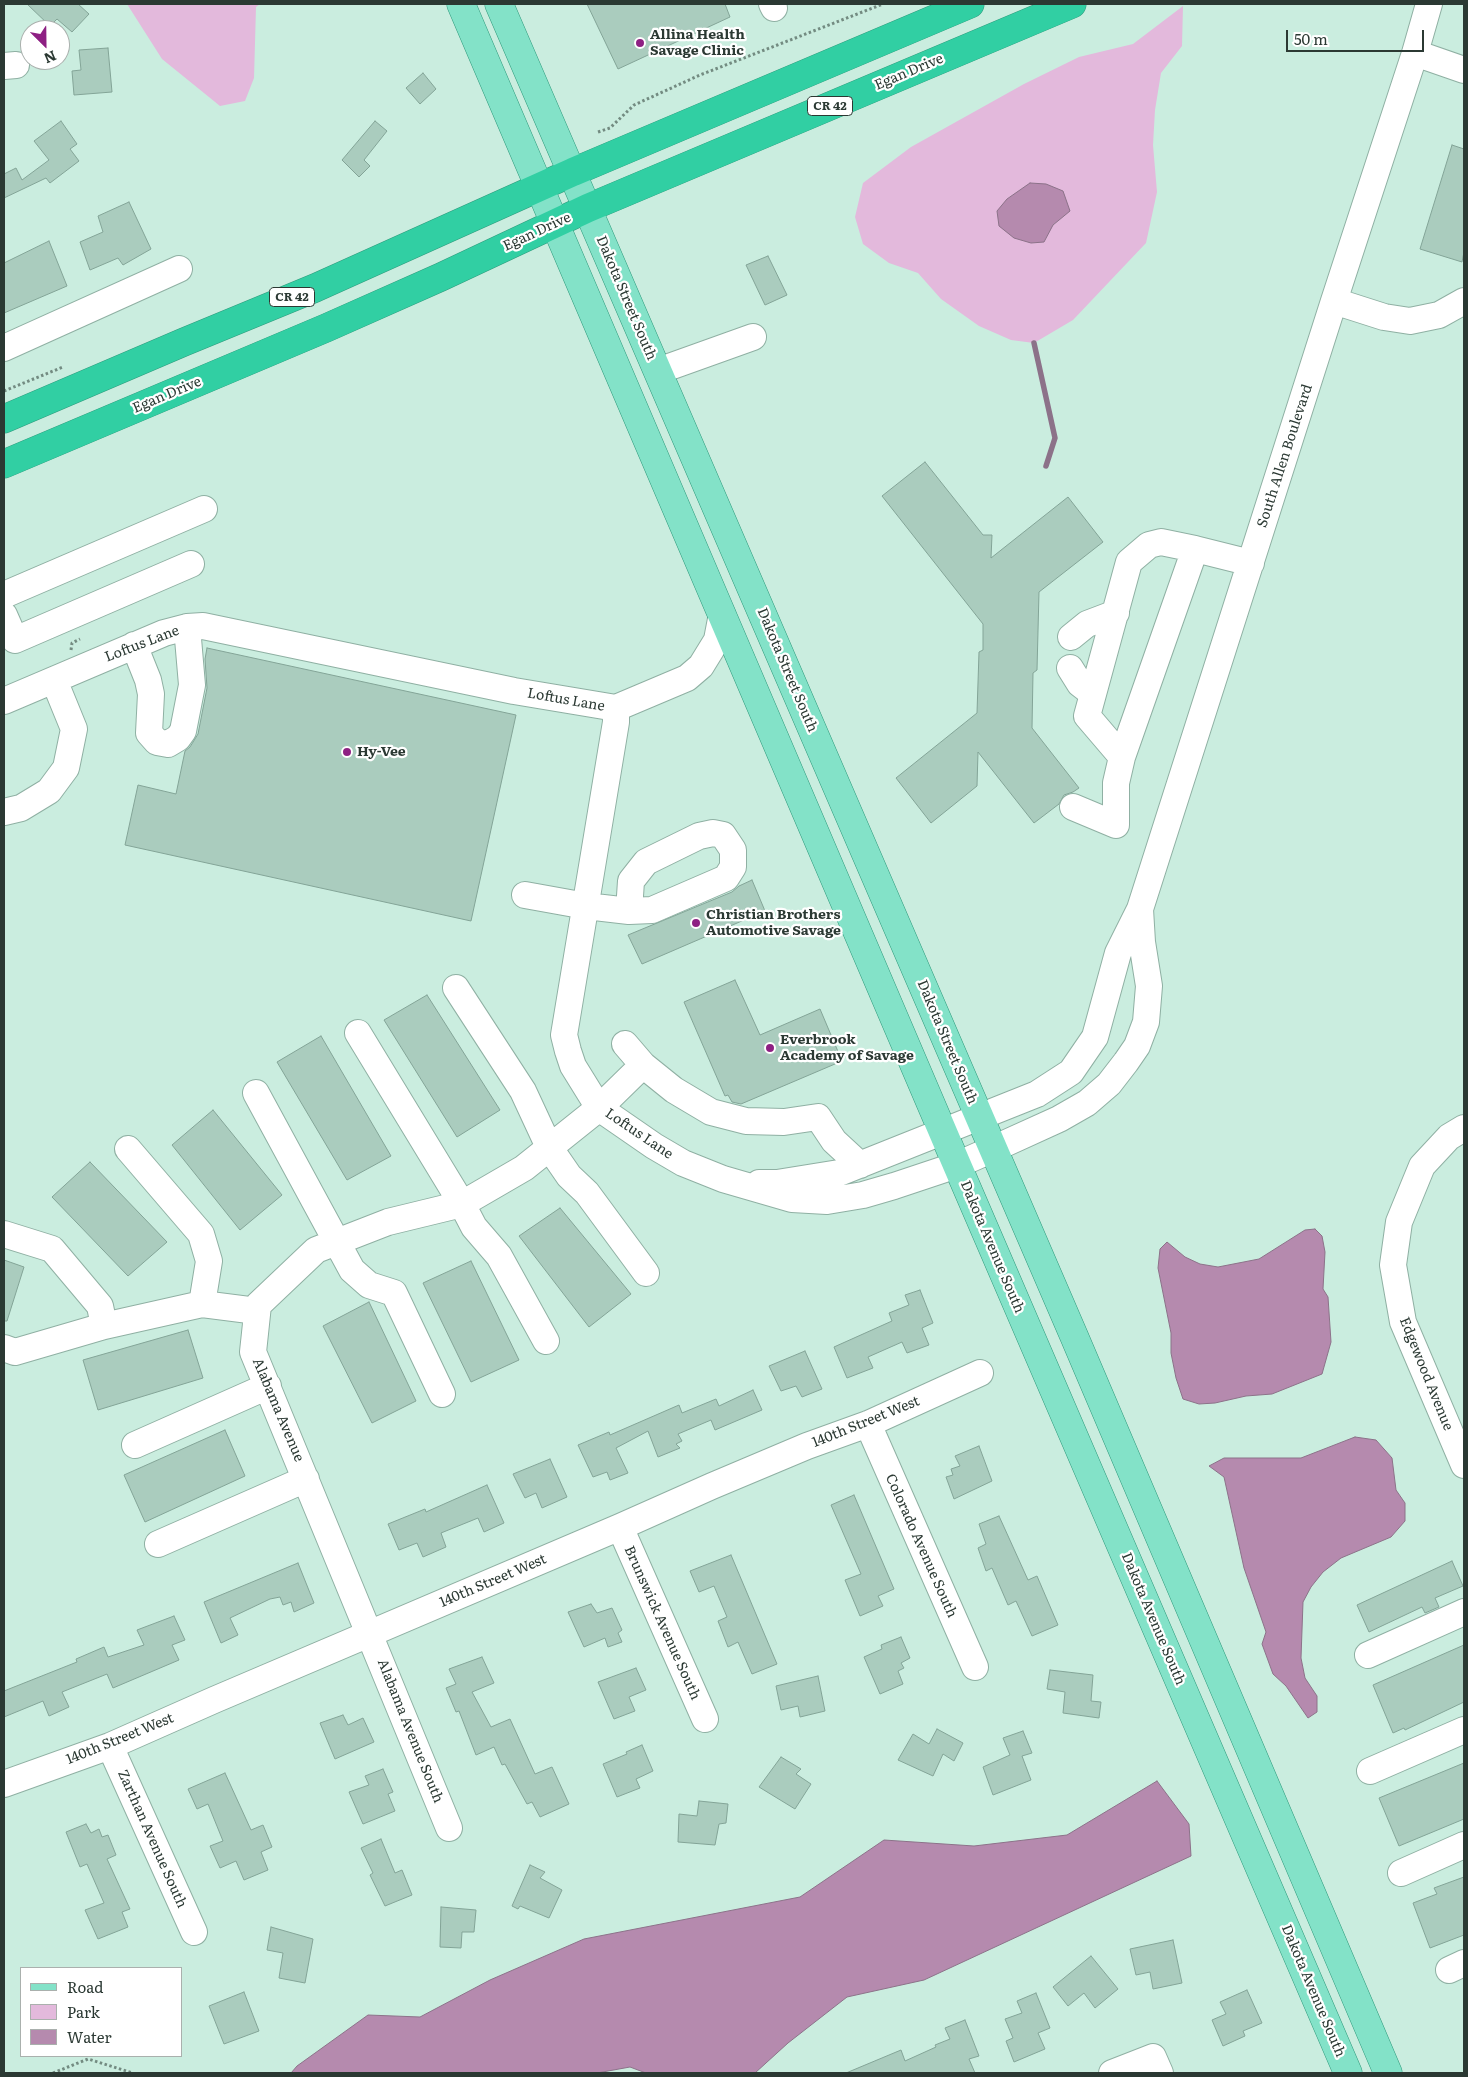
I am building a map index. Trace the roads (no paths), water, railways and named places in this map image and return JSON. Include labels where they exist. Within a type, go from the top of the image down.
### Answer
[{"type":"highway","name":"CR 42","points":[[4,419],[315,288],[573,172],[970,4]]},
{"type":"highway","name":"Egan Drive","points":[[4,464],[326,328],[441,277],[588,208],[1072,4]]},
{"type":"main road","points":[[461,4],[485,56],[539,188],[957,1164]]},
{"type":"main road","name":"Dakota Street South","points":[[499,4],[1074,1336],[1388,2073]]},
{"type":"main road","name":"Dakota Avenue South","points":[[957,1164],[1348,2073]]},
{"type":"street","name":"South Allen Boulevard","points":[[944,1133],[1036,1094],[1057,1083],[1072,1072],[1095,1037],[1118,952],[1140,909],[1415,53],[1429,4]]},
{"type":"street","points":[[1415,53],[1464,70]]},
{"type":"street","points":[[4,348],[179,269]]},
{"type":"street","points":[[1334,301],[1384,317],[1410,321],[1440,315],[1464,301]]},
{"type":"street","points":[[658,371],[753,337]]},
{"type":"street","points":[[4,595],[204,509]]},
{"type":"street","points":[[1122,757],[1087,716],[1129,562],[1149,545],[1161,542],[1251,563]]},
{"type":"street","points":[[1073,807],[1116,825],[1116,783],[1122,757],[1195,549]]},
{"type":"street","points":[[4,615],[15,640],[191,564]]},
{"type":"street","points":[[1071,637],[1087,624],[1116,613]]},
{"type":"street","points":[[616,708],[687,678],[701,666],[717,640],[722,614]]},
{"type":"street","points":[[134,645],[148,680],[151,694],[149,733],[157,742],[168,744],[178,738],[183,731],[192,685],[187,627]]},
{"type":"street","name":"Loftus Lane","points":[[4,702],[164,633],[187,627],[214,627],[506,689],[616,708],[616,722],[564,1035],[573,1066],[599,1108],[654,1146],[683,1162],[741,1185],[792,1199],[827,1201],[863,1195],[957,1164]]},
{"type":"street","points":[[1070,668],[1080,684],[1093,694]]},
{"type":"street","points":[[4,812],[21,808],[49,791],[66,768],[74,729],[54,680]]},
{"type":"street","points":[[525,895],[586,906],[629,910]]},
{"type":"street","name":"South Allen Boulevard","points":[[957,1164],[1059,1119],[1087,1103],[1109,1084],[1138,1046],[1146,1022],[1149,986],[1142,942],[1140,909]]},
{"type":"street","points":[[456,988],[523,1091],[549,1147],[569,1176],[586,1193],[646,1273]]},
{"type":"street","points":[[358,1033],[462,1204],[474,1227],[499,1256],[546,1341]]},
{"type":"street","points":[[625,1044],[643,1065],[674,1090],[711,1112],[746,1121],[784,1122],[818,1117],[834,1141],[860,1165]]},
{"type":"street","points":[[4,1348],[15,1352],[104,1326],[202,1304],[257,1311],[258,1305],[316,1250],[388,1222],[462,1204],[524,1168],[599,1108],[643,1065]]},
{"type":"street","points":[[256,1093],[338,1241],[352,1270],[369,1285],[394,1293],[442,1394]]},
{"type":"street","name":"Edgewood Avenue","points":[[1462,1451],[1403,1322],[1392,1265],[1399,1222],[1422,1166],[1449,1137],[1464,1128]]},
{"type":"street","name":"Loftus Lane","points":[[741,1185],[777,1183],[838,1173],[908,1144],[944,1133]]},
{"type":"street","points":[[128,1149],[201,1234],[209,1261],[202,1304]]},
{"type":"street","points":[[4,1234],[52,1249],[100,1306],[104,1326]]},
{"type":"street","name":"Alabama Avenue","points":[[257,1311],[253,1352],[371,1633]]},
{"type":"street","name":"140th Street West","points":[[4,1784],[110,1746],[755,1468],[868,1424],[980,1373]]},
{"type":"street","points":[[135,1444],[268,1386]]},
{"type":"street","name":"Colorado Avenue South","points":[[868,1424],[975,1667]]},
{"type":"street","points":[[158,1544],[306,1479]]},
{"type":"street","name":"Brunswick Avenue South","points":[[620,1527],[705,1719]]},
{"type":"street","points":[[1368,1655],[1464,1612]]},
{"type":"street","name":"Alabama Avenue South","points":[[371,1633],[449,1828]]},
{"type":"street","points":[[1370,1771],[1464,1730]]},
{"type":"street","name":"Zarthan Avenue South","points":[[110,1746],[194,1932]]},
{"type":"street","points":[[1401,1873],[1464,1845]]},
{"type":"street","points":[[1112,2073],[1157,2065]]},
{"type":"water","points":[[1030,183],[1046,184],[1063,191],[1070,211],[1053,225],[1044,242],[1031,243],[1014,238],[999,226],[997,211],[1007,199]]},
{"type":"water","points":[[1315,1229],[1322,1236],[1325,1252],[1323,1289],[1328,1297],[1331,1342],[1322,1374],[1272,1394],[1246,1396],[1215,1403],[1199,1404],[1183,1399],[1171,1353],[1171,1333],[1158,1268],[1160,1249],[1167,1242],[1185,1257],[1200,1264],[1218,1267],[1259,1259],[1305,1230]]},
{"type":"water","points":[[1355,1437],[1376,1440],[1392,1458],[1396,1490],[1405,1503],[1405,1521],[1391,1537],[1341,1558],[1323,1572],[1311,1587],[1303,1602],[1301,1658],[1305,1678],[1317,1696],[1317,1712],[1308,1718],[1286,1686],[1273,1674],[1262,1644],[1266,1632],[1244,1568],[1224,1477],[1209,1466],[1224,1458],[1301,1458]]},
{"type":"water","points":[[1157,1781],[1189,1824],[1191,1856],[924,1980],[847,1997],[788,2043],[755,2073],[646,2073],[630,2067],[597,2073],[291,2073],[297,2066],[368,2015],[420,2017],[490,1980],[584,1939],[800,1897],[884,1840],[974,1846],[1067,1835]]},
{"type":"waterway","points":[[1034,343],[1055,438],[1046,466]]},
{"type":"place","name":"Allina Health Savage Clinic","points":[[640,43]]},
{"type":"place","name":"Hy-Vee","points":[[347,752]]},
{"type":"place","name":"Christian Brothers Automotive Savage","points":[[696,923]]},
{"type":"place","name":"Everbrook Academy of Savage","points":[[770,1048]]}]
